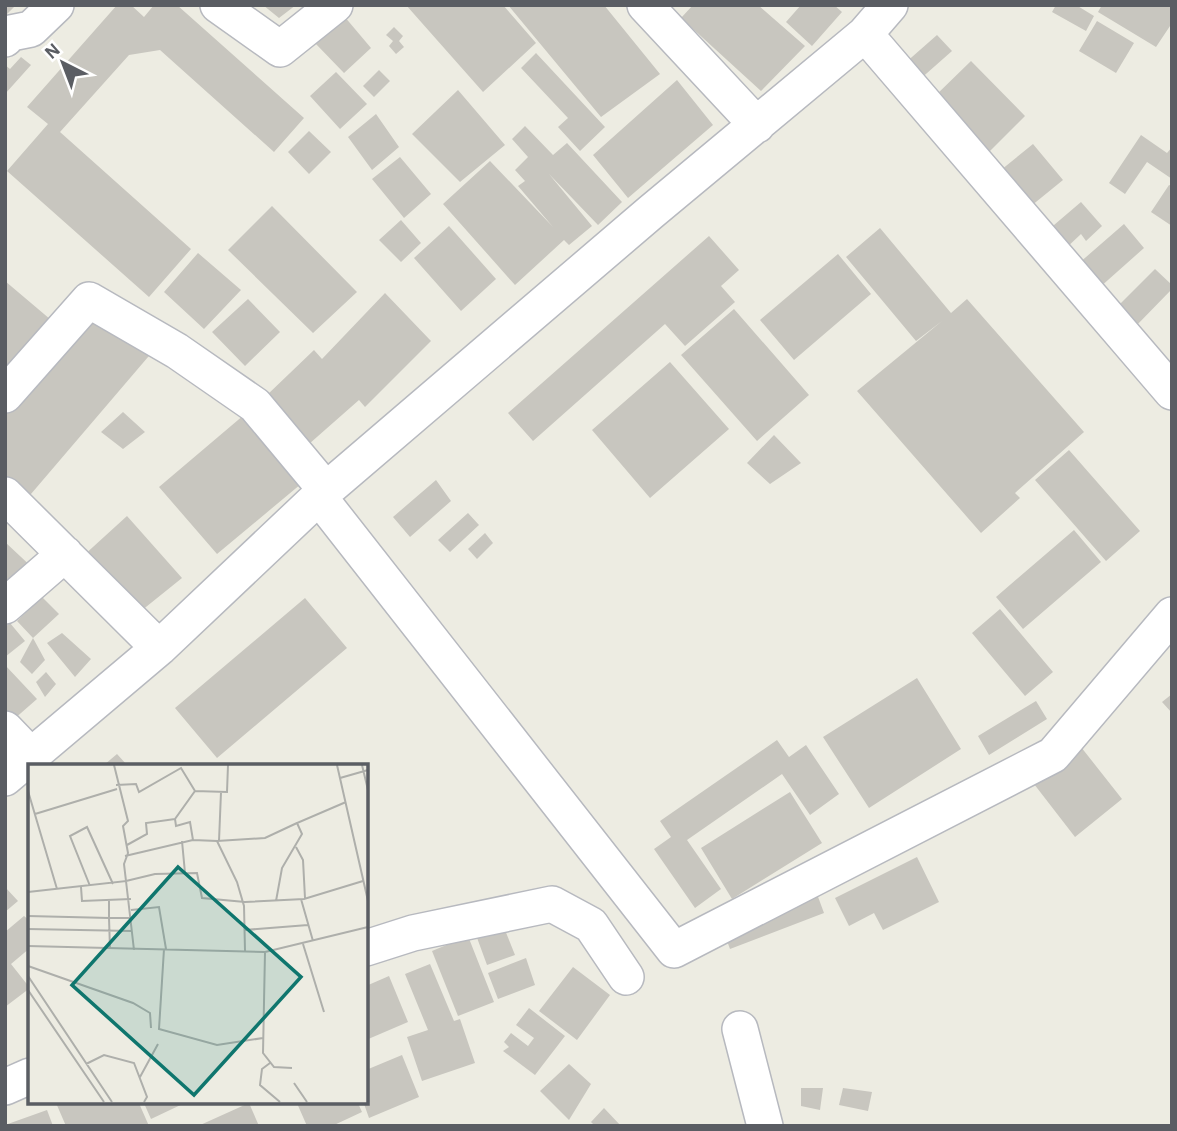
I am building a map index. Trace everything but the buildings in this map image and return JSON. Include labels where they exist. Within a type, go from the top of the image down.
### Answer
[{"type":"street","points":[[5,39],[11,33],[31,29],[56,5]]},
{"type":"street","points":[[218,5],[279,50],[335,5]]},
{"type":"street","points":[[5,729],[18,767],[159,648],[323,493],[651,212],[865,34],[890,5]]},
{"type":"street","points":[[657,9],[757,125]]},
{"type":"street","points":[[865,34],[1172,392]]},
{"type":"street","points":[[5,395],[89,300],[177,351],[256,405],[674,950],[1053,755],[1172,615]]},
{"type":"street","points":[[5,495],[159,648]]},
{"type":"street","points":[[5,606],[65,554]]},
{"type":"street","points":[[368,947],[413,933],[552,904],[591,925],[626,977]]},
{"type":"street","points":[[740,1029],[765,1126]]},
{"type":"street","points":[[5,1087],[28,1077]]}]
